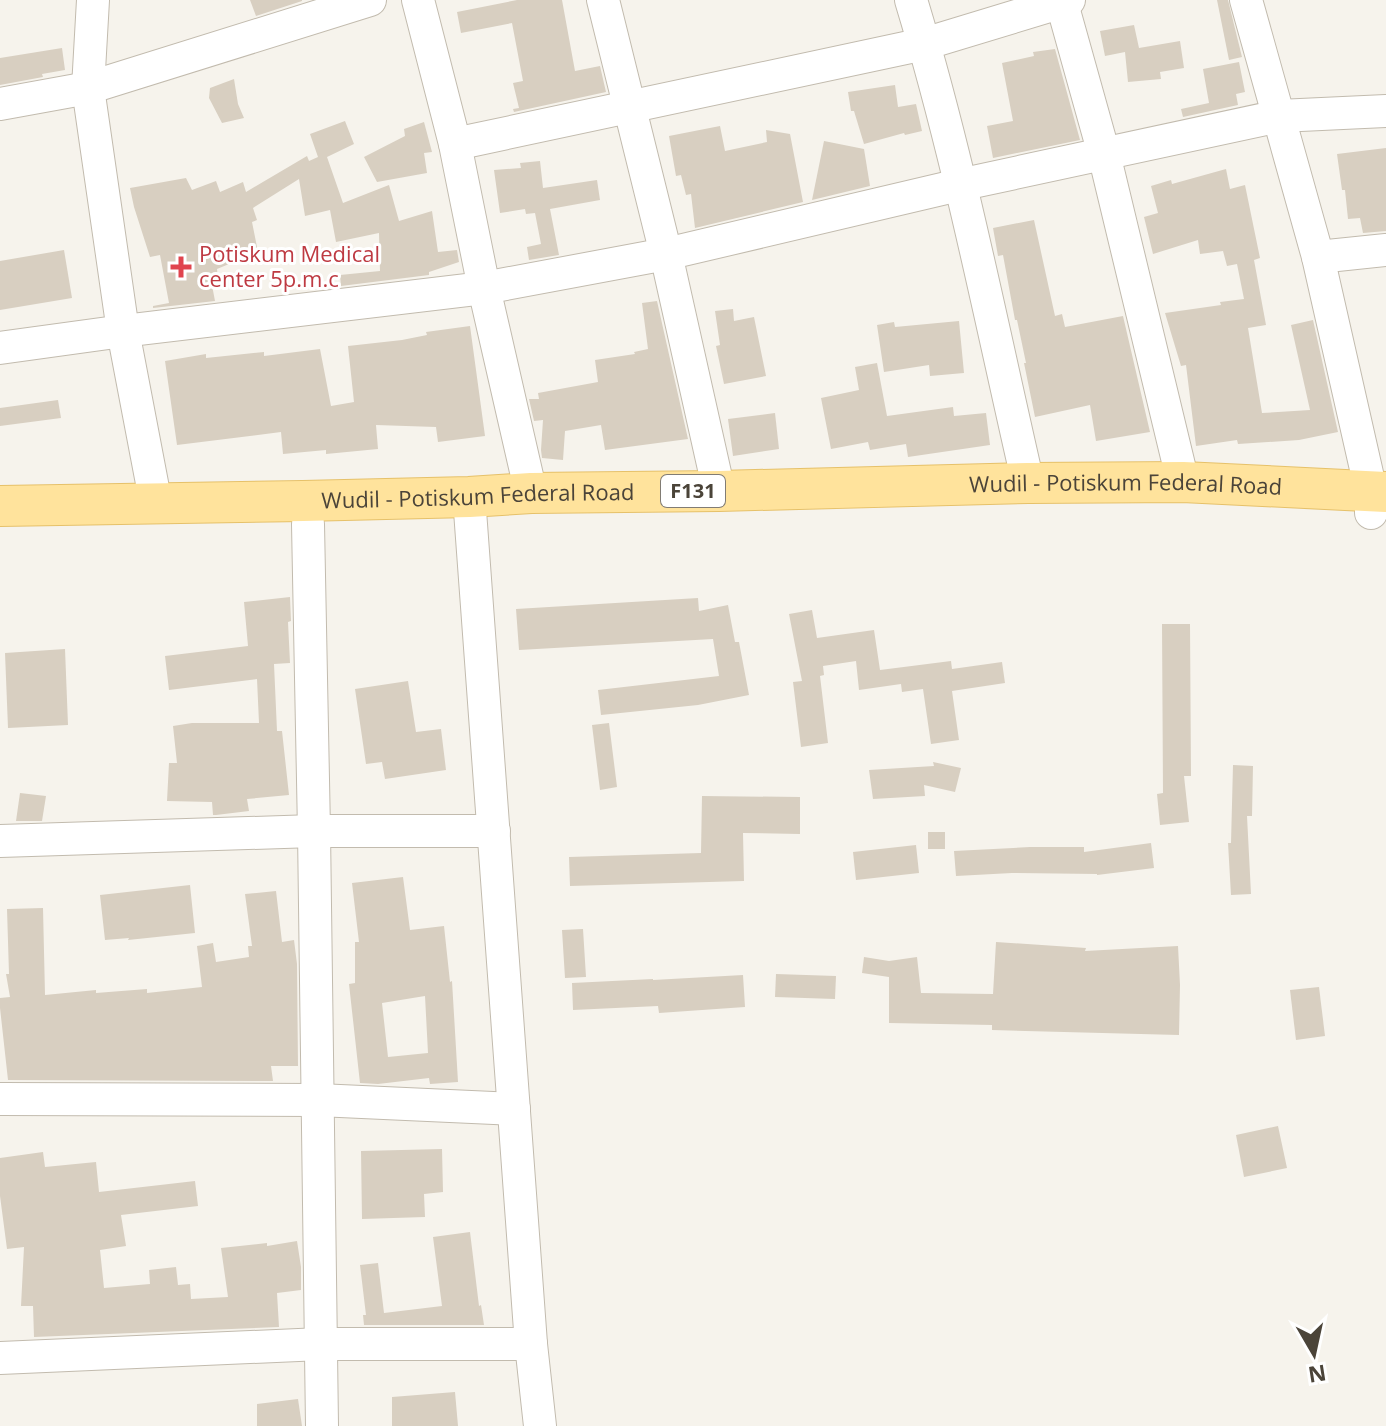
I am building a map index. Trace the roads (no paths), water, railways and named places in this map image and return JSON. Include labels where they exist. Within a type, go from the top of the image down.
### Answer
[{"type":"main road","name":"Wudil - Potiskum Federal Road","points":[[0,533],[308,524],[470,509],[531,493],[1183,482],[1378,503]]},
{"type":"main road","name":"Wudil - Potiskum Federal Road","points":[[0,506],[156,504],[470,509],[1378,503]]},
{"type":"street","points":[[93,0],[88,88],[123,331],[156,504]]},
{"type":"street","points":[[0,104],[88,88],[370,0]]},
{"type":"street","points":[[418,0],[455,144],[531,493]]},
{"type":"street","points":[[603,0],[666,254],[719,491]]},
{"type":"street","points":[[911,0],[959,185],[1028,483]]},
{"type":"street","points":[[1246,0],[1318,257],[1378,503]]},
{"type":"street","points":[[455,144],[924,44],[1064,1],[1183,482]]},
{"type":"street","points":[[0,348],[484,288],[666,254],[959,185],[1279,116],[1386,111]]},
{"type":"street","points":[[1318,257],[1386,250]]},
{"type":"street","points":[[470,509],[531,1344],[540,1426]]},
{"type":"street","points":[[308,524],[322,1426]]},
{"type":"street","points":[[0,841],[314,831],[494,831]]},
{"type":"street","points":[[0,1099],[318,1100],[514,1109]]},
{"type":"street","points":[[0,1358],[321,1344],[531,1344]]},
{"type":"place","name":"Potiskum Medical center 5p.m.c","points":[[181,267]]}]
